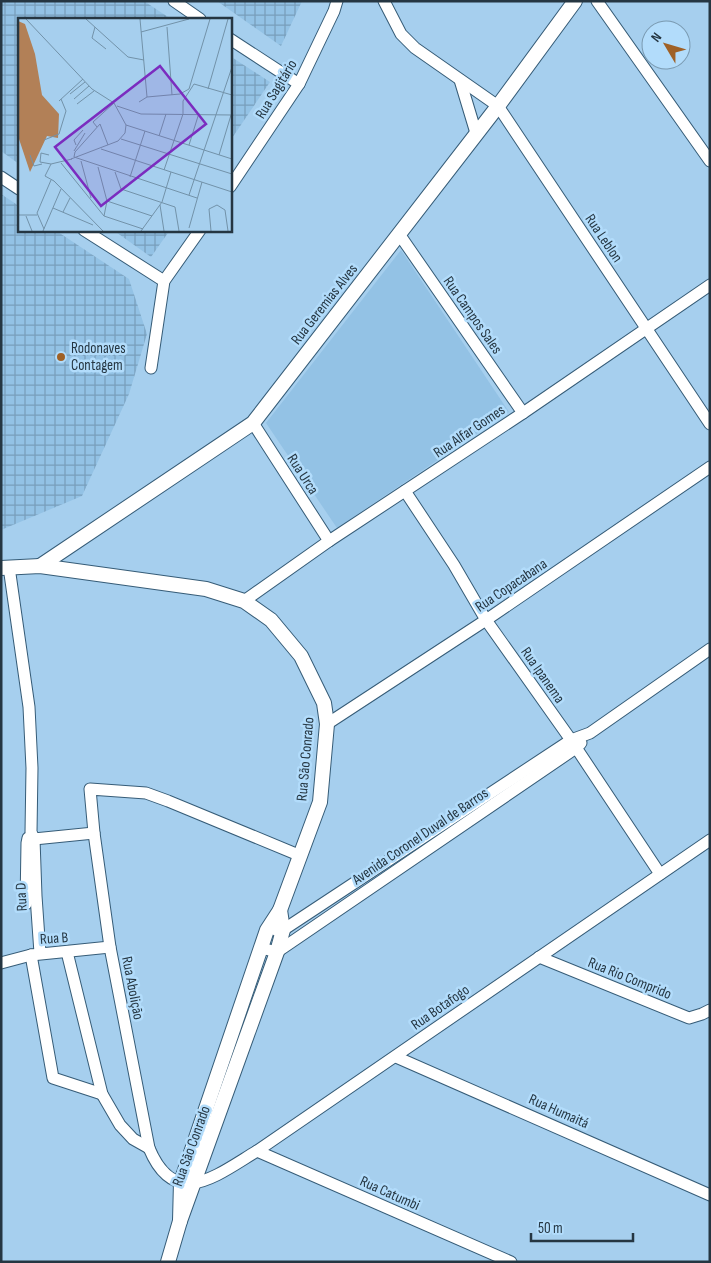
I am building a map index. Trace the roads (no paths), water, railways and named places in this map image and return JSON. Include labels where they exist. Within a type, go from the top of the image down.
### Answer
[{"type":"street","points":[[174,1],[199,18]]},
{"type":"street","name":"Rua Sagitário","points":[[231,186],[299,84],[337,1]]},
{"type":"street","name":"Rua Leblon","points":[[384,1],[401,34],[414,48],[498,106],[710,424]]},
{"type":"street","name":"Rua Geremias Alves","points":[[40,566],[253,423],[498,106],[575,1]]},
{"type":"street","points":[[597,1],[710,161]]},
{"type":"street","points":[[231,40],[299,84]]},
{"type":"street","points":[[460,80],[476,133]]},
{"type":"street","points":[[1,177],[18,188]]},
{"type":"street","points":[[86,231],[164,281]]},
{"type":"street","points":[[151,368],[164,281],[199,231]]},
{"type":"street","name":"Rua Campos Sales","points":[[399,234],[523,412]]},
{"type":"street","name":"Rua Alfar Gomes","points":[[244,601],[710,285]]},
{"type":"street","name":"Rua Urca","points":[[253,423],[329,542]]},
{"type":"street","name":"Rua Copacabana","points":[[327,724],[486,620],[710,468]]},
{"type":"street","name":"Rua Ipanema","points":[[405,491],[454,564],[486,620],[573,744],[660,874]]},
{"type":"street","name":"Rua São Conrado","points":[[5,567],[40,566],[206,589],[244,601],[271,620],[301,656],[324,703],[327,724],[320,802],[280,910],[267,930],[261,948],[188,1183],[180,1221],[168,1262]]},
{"type":"street","points":[[5,567],[28,707],[32,768],[32,836],[26,843],[26,904]]},
{"type":"street","name":"Avenida Coronel Duval de Barros","points":[[283,930],[458,821],[710,649]]},
{"type":"street","name":"Rua Abolição","points":[[188,1183],[161,1170],[149,1148],[110,947],[94,833],[90,789],[146,794],[168,801],[301,856]]},
{"type":"street","name":"Avenida Coronel Duval de Barros","points":[[277,952],[342,907],[458,821]]},
{"type":"street","points":[[32,836],[94,833]]},
{"type":"street","name":"Rua D","points":[[32,836],[36,954]]},
{"type":"street","name":"Rua Botafogo","points":[[188,1183],[209,1180],[257,1151],[710,840]]},
{"type":"street","points":[[335,896],[342,907]]},
{"type":"street","name":"Rua São Conrado","points":[[188,1183],[277,952],[283,930],[280,910]]},
{"type":"street","points":[[267,930],[283,930]]},
{"type":"street","name":"Rua B","points":[[1,963],[36,954],[110,947]]},
{"type":"street","points":[[261,948],[277,952]]},
{"type":"street","name":"Rua Abolição","points":[[67,952],[102,1094],[120,1125],[133,1138],[149,1148]]},
{"type":"street","points":[[36,954],[53,1078],[102,1094]]},
{"type":"street","name":"Rua Rio Comprido","points":[[539,957],[689,1018],[710,1010]]},
{"type":"street","name":"Rua Humaitá","points":[[396,1056],[709,1193]]},
{"type":"street","name":"Rua Catumbi","points":[[257,1151],[511,1262]]},
{"type":"place","name":"Rodonaves Contagem","points":[[61,357]]}]
